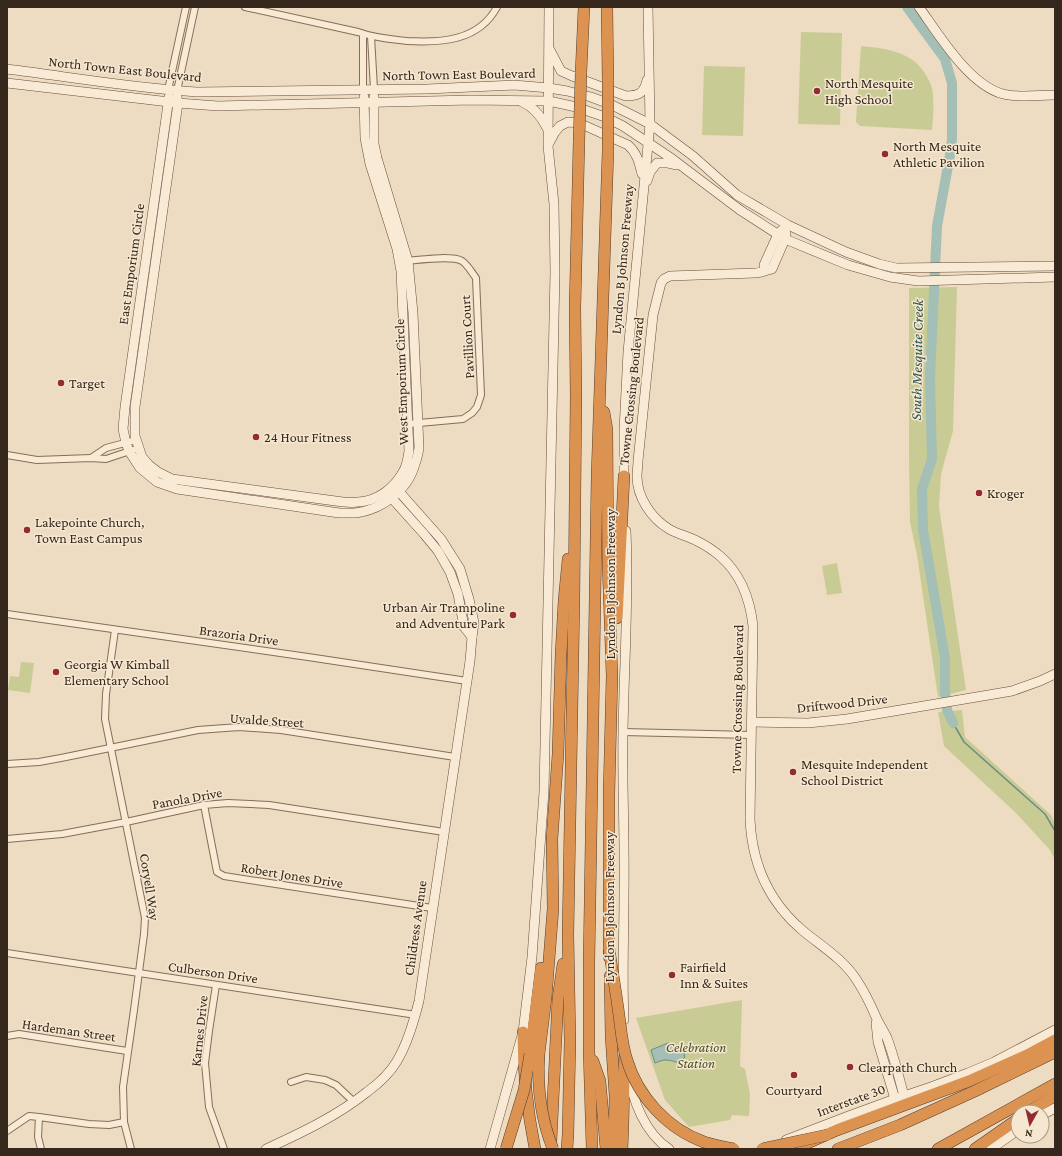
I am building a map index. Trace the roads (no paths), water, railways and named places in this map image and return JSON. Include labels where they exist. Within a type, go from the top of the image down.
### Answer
[{"type":"highway","points":[[567,1149],[570,1041],[568,934],[576,397],[574,308],[584,7]]},
{"type":"highway","name":"Lyndon B Johnson Freeway","points":[[592,1149],[589,1050],[590,881],[597,476],[608,151],[606,7]]},
{"type":"highway","points":[[607,32],[611,7]]},
{"type":"highway","points":[[600,389],[607,428],[608,564],[612,660],[609,793],[609,948],[610,1036],[615,1096],[614,1149]]},
{"type":"highway","points":[[612,660],[616,624],[624,476]]},
{"type":"highway","points":[[506,1149],[535,1054],[546,998],[553,910],[552,839],[558,754],[562,631],[569,551],[574,523]]},
{"type":"highway","points":[[552,1149],[558,998],[568,934]]},
{"type":"highway","points":[[609,948],[623,1044],[632,1073],[643,1094],[672,1124],[687,1134],[703,1142],[734,1149]]},
{"type":"highway","points":[[523,1032],[523,1062],[527,1103],[536,1149]]},
{"type":"highway","points":[[794,1149],[908,1099],[969,1081],[1027,1055],[1055,1040]]},
{"type":"highway","points":[[622,1149],[623,1087],[626,1041]]},
{"type":"highway","points":[[589,1050],[600,1081],[606,1149]]},
{"type":"highway","points":[[838,1149],[900,1125],[974,1092],[1055,1052]]},
{"type":"highway","points":[[535,1054],[540,1100],[552,1149]]},
{"type":"highway","points":[[938,1149],[1055,1084]]},
{"type":"highway","points":[[1042,1104],[1055,1096]]},
{"type":"highway","points":[[975,1149],[1010,1125]]},
{"type":"highway","points":[[762,1149],[827,1135]]},
{"type":"main road","points":[[490,1149],[523,1032],[532,957],[544,792],[556,272],[554,204],[548,146],[550,7]]},
{"type":"main road","name":"Lyndon B Johnson Freeway","points":[[648,7],[650,124],[628,352],[624,430],[627,579],[622,732],[624,1007],[630,1078],[636,1102],[651,1131],[668,1149]]},
{"type":"main road","points":[[919,7],[966,70],[983,84],[1004,94],[1055,95]]},
{"type":"main road","points":[[550,49],[561,71],[626,96],[634,96],[639,94],[645,88],[649,65]]},
{"type":"main road","name":"North Town East Boulevard","points":[[7,69],[82,80],[197,92],[427,89],[514,85],[567,91],[591,97],[612,105],[650,124],[693,156],[737,195],[788,225],[832,246],[879,264],[896,268],[917,269],[1055,266]]},
{"type":"main road","points":[[22,71],[22,85]]},
{"type":"main road","name":"North Town East Boulevard","points":[[7,83],[173,103],[218,106],[364,102],[549,101],[576,107],[605,117],[623,126],[686,169],[740,210],[782,236],[848,265],[890,276],[918,281],[1055,277]]},
{"type":"main road","name":"West Emporium Circle","points":[[374,89],[374,144],[384,194],[404,261],[413,313],[413,423]]},
{"type":"main road","name":"East Emporium Circle","points":[[138,444],[135,436],[135,408],[163,214],[173,90]]},
{"type":"main road","name":"West Emporium Circle","points":[[363,90],[366,150],[384,194]]},
{"type":"main road","points":[[515,100],[529,105],[542,118],[548,129]]},
{"type":"main road","name":"East Emporium Circle","points":[[128,447],[123,428],[153,213],[173,103]]},
{"type":"main road","points":[[548,146],[555,132],[560,126],[568,122],[579,123],[628,145],[635,151],[644,185]]},
{"type":"main road","points":[[644,185],[650,172],[657,164],[668,163],[686,169]]},
{"type":"main road","points":[[153,213],[163,214]]},
{"type":"main road","name":"Towne Crossing Boulevard","points":[[788,225],[782,236],[772,269],[765,270],[760,273],[670,276],[664,279],[661,283],[655,301],[653,315],[637,476],[639,492],[648,509],[661,524],[670,530],[697,541],[720,557],[733,570],[742,585],[750,606],[753,626],[750,819],[755,856],[761,875],[773,897],[792,920],[803,931],[836,956],[850,970],[866,995],[887,1039],[908,1099]]},
{"type":"main road","points":[[848,265],[852,254]]},
{"type":"main road","name":"West Emporium Circle","points":[[128,447],[140,468],[157,482],[177,489],[339,512],[356,513],[371,509],[386,502],[389,495],[396,488],[409,479],[419,448],[413,423],[404,342],[401,271],[404,261]]},
{"type":"main road","points":[[1016,278],[1020,266]]},
{"type":"main road","points":[[143,282],[153,283]]},
{"type":"main road","points":[[404,342],[414,342]]},
{"type":"main road","points":[[131,368],[140,369]]},
{"type":"main road","name":"West Emporium Circle","points":[[138,444],[142,456],[149,465],[164,476],[177,480],[343,502],[367,501],[377,497],[389,495]]},
{"type":"main road","points":[[214,494],[215,485]]},
{"type":"main road","name":"Childress Avenue","points":[[266,1149],[329,1118],[354,1102],[385,1077],[396,1062],[404,1047],[419,1001],[470,661],[474,623],[460,569],[441,539],[396,488]]},
{"type":"main road","points":[[282,504],[283,494]]},
{"type":"main road","points":[[389,495],[437,550],[450,572],[458,594],[464,627],[472,637]]},
{"type":"main road","points":[[437,550],[445,545]]},
{"type":"main road","name":"Driftwood Drive","points":[[752,722],[823,722],[847,719],[1012,691],[1040,682],[1055,674]]},
{"type":"main road","name":"Towne Crossing Boulevard","points":[[876,1017],[878,1042],[894,1099]]},
{"type":"main road","name":"Interstate 30","points":[[766,1149],[894,1099],[908,1099],[994,1062],[1055,1030]]},
{"type":"main road","points":[[991,1149],[1010,1136]]},
{"type":"street","points":[[173,90],[186,7]]},
{"type":"street","points":[[173,90],[195,7]]},
{"type":"street","points":[[245,7],[389,40],[438,42],[473,32],[489,18],[497,7]]},
{"type":"street","points":[[363,34],[363,90]]},
{"type":"street","points":[[371,36],[374,89]]},
{"type":"street","name":"Pavillion Court","points":[[404,261],[452,258],[462,261],[476,278],[481,395],[477,407],[472,414],[462,419],[413,423]]},
{"type":"street","points":[[7,455],[37,460],[91,458],[106,459],[128,447],[138,444]]},
{"type":"street","points":[[91,458],[106,448],[128,447],[138,444]]},
{"type":"street","name":"Brazoria Drive","points":[[7,614],[467,681]]},
{"type":"street","name":"Coryell Way","points":[[115,630],[106,694],[105,719],[145,918],[139,973],[122,1087],[124,1122],[131,1149]]},
{"type":"street","name":"Uvalde Street","points":[[7,764],[39,762],[198,730],[239,727],[281,730],[455,757]]},
{"type":"street","points":[[622,732],[752,735]]},
{"type":"street","name":"Panola Drive","points":[[7,839],[62,834],[204,805],[228,803],[269,805],[444,832]]},
{"type":"street","name":"Robert Jones Drive","points":[[204,805],[217,872],[224,876],[432,908]]},
{"type":"street","name":"Culberson Drive","points":[[7,954],[416,1014]]},
{"type":"street","name":"Karnes Drive","points":[[216,985],[205,1063],[209,1107],[224,1149]]},
{"type":"street","name":"Hardeman Street","points":[[7,1036],[19,1034],[127,1051]]},
{"type":"street","points":[[291,1082],[306,1077],[325,1080],[336,1085],[354,1102]]},
{"type":"street","points":[[7,1131],[29,1116],[39,1116],[89,1124],[109,1125],[124,1122]]},
{"type":"street","points":[[39,1116],[38,1137],[41,1149]]},
{"type":"waterway","name":"South Mesquite Creek","points":[[907,7],[945,59],[952,83],[952,139],[937,226],[930,378],[932,459],[922,489],[923,530],[945,658],[945,692],[947,710],[953,723]]},
{"type":"waterway","points":[[953,723],[964,742],[1045,814],[1055,831]]},
{"type":"place","name":"North Mesquite High School","points":[[817,91]]},
{"type":"place","name":"North Mesquite Athletic Pavilion","points":[[885,154]]},
{"type":"place","name":"Target","points":[[61,383]]},
{"type":"place","name":"24 Hour Fitness","points":[[256,437]]},
{"type":"place","name":"Kroger","points":[[979,493]]},
{"type":"place","name":"Lakepointe Church, Town East Campus","points":[[27,530]]},
{"type":"place","name":"Urban Air Trampoline and Adventure Park","points":[[513,615]]},
{"type":"place","name":"Georgia W Kimball Elementary School","points":[[56,672]]},
{"type":"place","name":"Mesquite Independent School District","points":[[793,772]]},
{"type":"place","name":"Fairfield Inn & Suites","points":[[672,975]]},
{"type":"place","name":"Clearpath Church","points":[[850,1067]]},
{"type":"place","name":"Courtyard","points":[[794,1075]]},
{"type":"park label","name":"Celebration Station","points":[[696,1056]]}]
